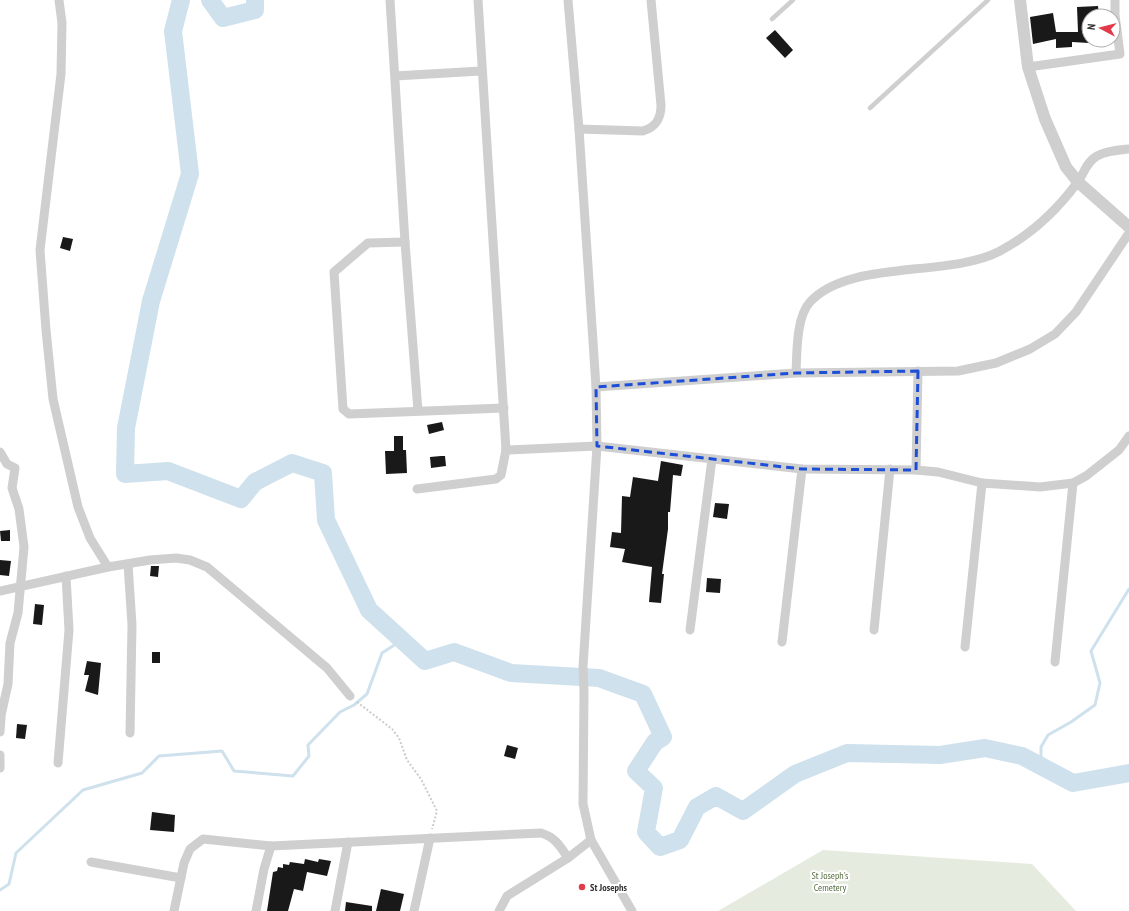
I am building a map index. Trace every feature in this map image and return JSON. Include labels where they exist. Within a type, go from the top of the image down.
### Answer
[{"type":"street","points":[[59,0],[62,23],[61,74],[40,250],[46,330],[53,399],[78,508],[90,538],[108,567]]},
{"type":"street","points":[[390,0],[405,242],[418,411]]},
{"type":"street","points":[[417,489],[496,479],[501,475],[506,450],[481,71],[478,0]]},
{"type":"street","points":[[568,0],[579,129],[596,387],[597,446],[583,667],[582,804],[591,840],[632,911]]},
{"type":"street","points":[[579,129],[643,131],[651,128],[658,122],[661,115],[661,105],[651,0]]},
{"type":"street","points":[[1020,0],[1028,67],[1045,119],[1066,167],[1078,182],[1129,227]]},
{"type":"street","points":[[1028,67],[1124,54],[1115,15],[1115,0]]},
{"type":"street","points":[[395,76],[481,71]]},
{"type":"street","points":[[796,373],[798,330],[809,303],[825,290],[846,280],[973,260],[1000,251],[1024,235],[1055,210],[1078,182],[1089,162],[1106,152],[1129,148]]},
{"type":"street","points":[[596,387],[796,373],[958,371],[996,363],[1030,349],[1055,334],[1076,312],[1129,233]]},
{"type":"street","points":[[405,242],[368,243],[334,272],[342,406],[344,412],[349,414],[504,408]]},
{"type":"street","points":[[916,470],[918,371]]},
{"type":"street","points":[[506,450],[597,446],[802,468],[890,469],[938,472],[982,483],[1040,487],[1073,483],[1086,476],[1119,450],[1129,436]]},
{"type":"street","points":[[0,452],[7,464],[15,468],[12,488],[18,508],[24,547],[19,587],[18,613],[10,643],[8,684],[0,719],[0,732]]},
{"type":"street","points":[[690,630],[712,459]]},
{"type":"street","points":[[782,642],[802,468]]},
{"type":"street","points":[[874,630],[890,469]]},
{"type":"street","points":[[965,647],[982,483]]},
{"type":"street","points":[[1055,662],[1073,483]]},
{"type":"street","points":[[0,591],[108,567],[176,558],[190,560],[206,567],[327,668],[350,696]]},
{"type":"street","points":[[128,564],[132,625],[130,733]]},
{"type":"street","points":[[58,763],[69,630],[66,576]]},
{"type":"street","points":[[0,755],[0,768]]},
{"type":"street","points":[[174,911],[184,863],[190,849],[203,840],[271,846],[541,832],[550,836],[559,844],[568,858]]},
{"type":"street","points":[[414,911],[430,838]]},
{"type":"street","points":[[500,911],[507,896],[568,858],[591,840]]},
{"type":"street","points":[[335,911],[348,842]]},
{"type":"street","points":[[256,911],[264,869],[271,846]]},
{"type":"street","points":[[91,862],[181,878]]},
{"type":"lane","points":[[772,19],[793,0]]},
{"type":"lane","points":[[870,108],[988,0]]},
{"type":"path","points":[[360,705],[392,729],[399,738],[407,760],[421,779],[437,811],[430,838]]},
{"type":"highlighted area","points":[[918,371],[916,470],[802,469],[597,446],[596,387],[796,373]]},
{"type":"green space","name":"St Joseph's Cemetery","points":[[823,850],[1032,864],[1076,911],[718,911]]},
{"type":"building","points":[[1098,6],[1098,8],[1081,8],[1081,43],[1072,42],[1072,47],[1056,48],[1056,39],[1033,44],[1030,17],[1053,13],[1056,32],[1078,32],[1077,7]]},
{"type":"building","points":[[775,30],[793,50],[785,58],[766,38]]},
{"type":"building","points":[[63,237],[73,239],[70,251],[60,248]]},
{"type":"building","points":[[442,422],[444,430],[429,434],[427,425]]},
{"type":"building","points":[[394,436],[403,436],[403,450],[406,450],[407,473],[386,474],[385,451],[394,451]]},
{"type":"building","points":[[445,456],[446,466],[431,468],[430,457]]},
{"type":"building","points":[[661,461],[683,465],[681,476],[673,475],[662,574],[664,574],[661,603],[649,602],[652,567],[622,562],[625,549],[610,547],[612,532],[621,533],[622,496],[630,497],[633,477],[658,481]]},
{"type":"building","points":[[715,503],[729,504],[727,519],[713,517]]},
{"type":"building","points":[[10,530],[10,541],[1,541],[0,531]]},
{"type":"building","points":[[0,560],[11,561],[9,576],[0,575]]},
{"type":"building","points":[[151,566],[159,566],[158,577],[150,576]]},
{"type":"building","points":[[707,578],[721,579],[720,593],[706,592]]},
{"type":"building","points":[[35,604],[44,605],[42,625],[33,624]]},
{"type":"building","points":[[152,652],[160,652],[160,663],[152,663]]},
{"type":"building","points":[[87,661],[101,663],[98,695],[85,691],[89,675],[84,675]]},
{"type":"building","points":[[17,724],[27,725],[25,739],[16,738]]},
{"type":"building","points":[[507,745],[518,748],[515,759],[504,756]]},
{"type":"building","points":[[152,812],[175,815],[174,832],[150,830]]},
{"type":"building","points":[[305,859],[318,862],[319,859],[331,861],[327,876],[307,872],[303,891],[294,889],[288,911],[267,911],[273,872],[277,871],[278,867],[283,868],[283,864],[289,865],[290,862],[304,864]]},
{"type":"building","points":[[381,889],[404,894],[400,911],[376,911]]},
{"type":"building","points":[[346,902],[372,906],[372,911],[345,911]]},
{"type":"waterway","points":[[181,0],[173,31],[190,174],[151,301],[126,428],[125,474],[168,471],[241,499],[255,482],[292,463],[323,473],[326,520],[369,610],[425,661],[454,652],[511,673],[599,678],[643,694],[663,737],[655,742],[636,771],[654,788],[646,832],[660,847],[680,840],[697,807],[716,796],[743,811],[795,774],[847,753],[940,755],[985,748],[1022,756],[1073,783],[1129,773]]},
{"type":"waterway","points":[[210,0],[223,18],[255,10],[255,0]]},
{"type":"waterway","points":[[1041,766],[1041,747],[1048,735],[1071,722],[1095,705],[1100,683],[1091,651],[1129,589]]},
{"type":"waterway","points":[[0,890],[9,884],[16,853],[83,790],[142,773],[159,756],[222,751],[234,771],[293,776],[309,756],[308,745],[340,712],[354,705],[367,694],[382,653],[402,640]]},
{"type":"place","name":"St Josephs","points":[[582,887]]}]
